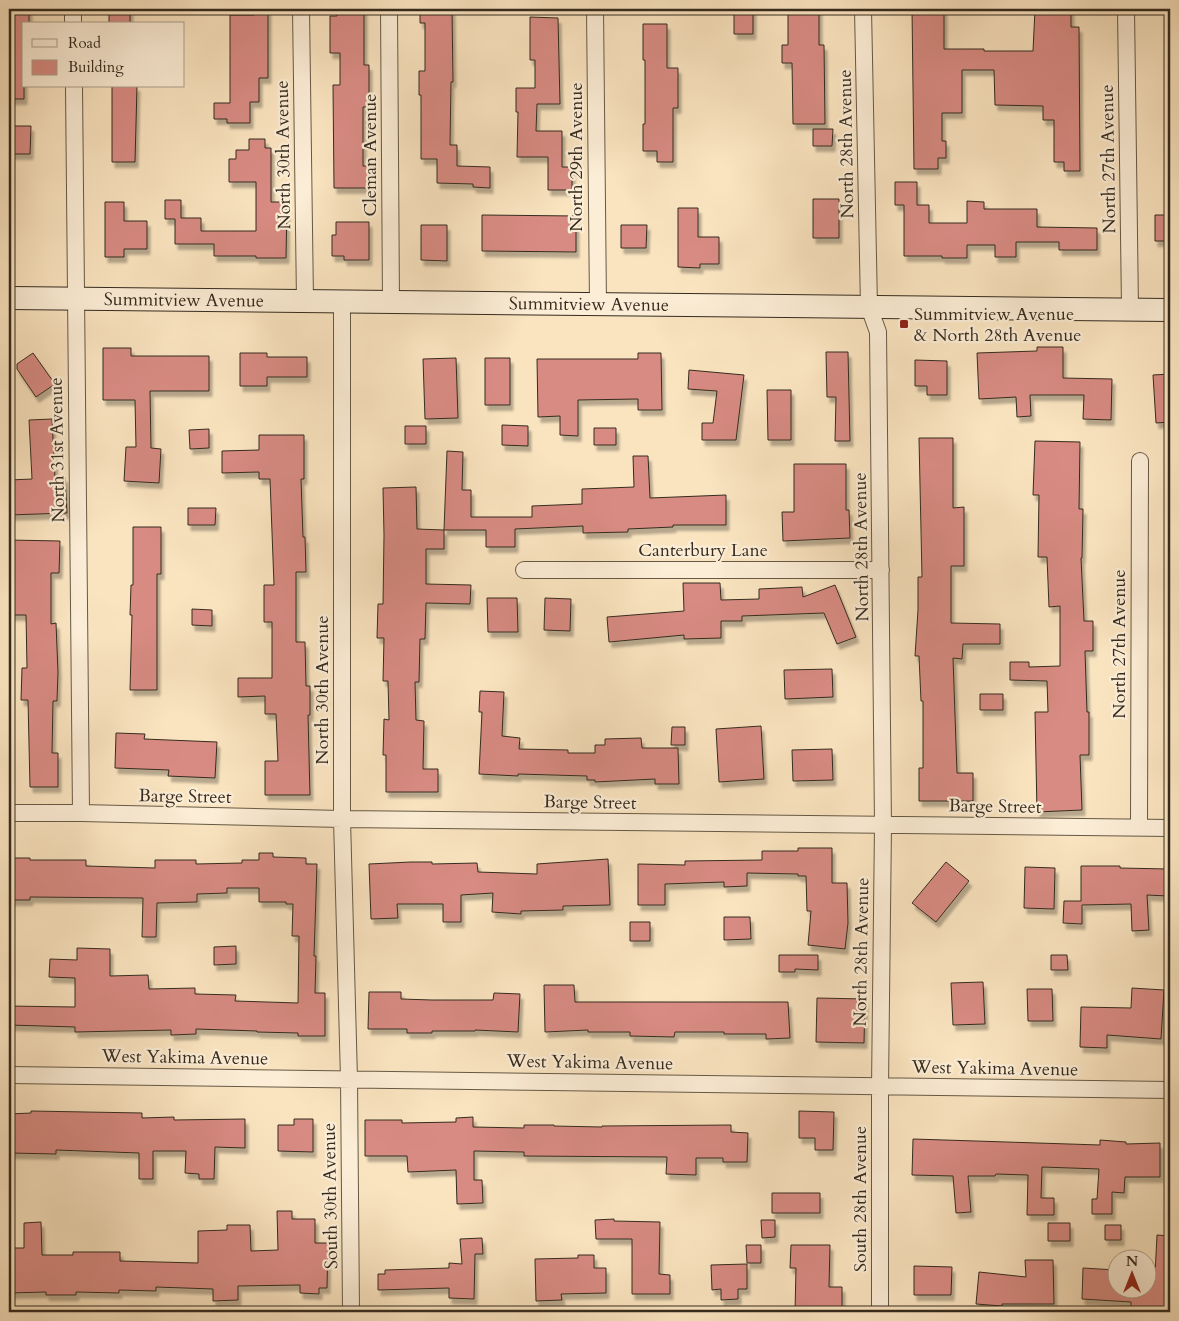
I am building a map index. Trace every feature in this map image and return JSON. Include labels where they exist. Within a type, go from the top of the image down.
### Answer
[{"type":"main road","name":"Summitview Avenue","points":[[9,298],[1170,310]]},
{"type":"street","points":[[73,9],[73,22]]},
{"type":"street","name":"North 30th Avenue","points":[[300,9],[305,301]]},
{"type":"street","name":"Cleman Avenue","points":[[389,9],[392,302]]},
{"type":"street","name":"North 29th Avenue","points":[[595,9],[598,304]]},
{"type":"street","name":"North 28th Avenue","points":[[863,9],[869,307],[878,332],[882,570],[883,825],[880,1087]]},
{"type":"street","name":"North 27th Avenue","points":[[1126,9],[1130,309]]},
{"type":"street","name":"North 31st Avenue","points":[[74,88],[81,813]]},
{"type":"street","name":"North 30th Avenue","points":[[342,301],[342,819],[349,1079]]},
{"type":"street","name":"North 27th Avenue","points":[[1139,827],[1140,461]]},
{"type":"street","name":"Canterbury Lane","points":[[524,570],[882,570]]},
{"type":"street","name":"Barge Street","points":[[9,813],[342,819],[1170,828]]},
{"type":"street","name":"West Yakima Avenue","points":[[9,1076],[1170,1090]]},
{"type":"street","name":"South 30th Avenue","points":[[349,1079],[351,1312]]},
{"type":"street","name":"South 28th Avenue","points":[[880,1087],[880,1312]]},
{"type":"building","points":[[9,9],[29,9],[29,22],[22,22],[22,88],[24,88],[24,99],[9,99]]},
{"type":"building","points":[[109,9],[130,9],[130,22],[109,22]]},
{"type":"building","points":[[254,9],[268,9],[268,78],[259,78],[259,102],[250,102],[250,123],[227,123],[227,119],[214,119],[214,103],[230,103],[230,15],[254,15]]},
{"type":"building","points":[[337,9],[364,9],[364,65],[369,65],[369,107],[363,107],[363,166],[369,166],[369,188],[334,188],[333,85],[340,85],[340,53],[330,53],[330,16],[337,16]]},
{"type":"building","points":[[420,9],[452,9],[453,82],[451,82],[450,145],[457,145],[457,166],[490,167],[490,188],[473,187],[473,184],[437,183],[437,159],[421,159],[419,71],[425,71],[425,23],[420,23]]},
{"type":"building","points":[[734,9],[753,9],[753,34],[734,34]]},
{"type":"building","points":[[788,9],[819,9],[819,45],[824,45],[825,124],[793,124],[792,63],[782,63],[782,45],[788,45]]},
{"type":"building","points":[[912,9],[944,9],[944,49],[1033,51],[1035,9],[1071,9],[1071,27],[1079,27],[1080,171],[1064,171],[1064,162],[1054,162],[1054,120],[1043,120],[1043,106],[995,105],[994,70],[962,70],[962,113],[942,113],[942,141],[946,141],[946,158],[938,158],[938,169],[914,169]]},
{"type":"building","points":[[530,17],[558,18],[560,104],[537,104],[536,131],[562,131],[562,167],[572,167],[572,190],[548,190],[548,157],[517,157],[518,112],[516,112],[516,88],[535,88],[535,60],[530,60]]},
{"type":"building","points":[[643,24],[667,24],[667,68],[678,68],[678,108],[673,108],[673,162],[657,162],[657,151],[643,151],[645,60],[643,60]]},
{"type":"building","points":[[112,88],[137,88],[135,162],[112,162]]},
{"type":"building","points":[[9,126],[31,126],[30,154],[9,154]]},
{"type":"building","points":[[813,129],[833,129],[832,146],[813,146]]},
{"type":"building","points":[[249,139],[265,139],[265,148],[271,148],[271,202],[287,202],[286,258],[214,256],[214,244],[175,244],[175,219],[165,219],[165,200],[181,200],[181,218],[201,218],[201,231],[256,231],[256,182],[229,182],[229,159],[236,159],[236,150],[249,150]]},
{"type":"building","points":[[895,182],[917,182],[917,205],[929,205],[929,223],[967,223],[967,201],[984,202],[984,209],[1037,209],[1037,227],[1097,228],[1097,250],[1059,250],[1059,242],[1016,242],[1016,257],[995,257],[995,245],[967,245],[967,258],[904,256],[904,205],[895,205]]},
{"type":"building","points":[[813,199],[839,199],[839,238],[813,238]]},
{"type":"building","points":[[105,202],[124,202],[124,221],[147,221],[147,249],[124,249],[124,257],[105,257]]},
{"type":"building","points":[[678,208],[698,208],[698,237],[719,237],[719,264],[700,264],[700,268],[678,267]]},
{"type":"building","points":[[482,215],[576,216],[576,252],[482,251]]},
{"type":"building","points":[[1155,215],[1170,215],[1170,241],[1155,241]]},
{"type":"building","points":[[336,222],[369,222],[369,260],[344,260],[344,256],[332,256],[332,235],[336,235]]},
{"type":"building","points":[[421,225],[447,225],[447,261],[421,260]]},
{"type":"building","points":[[621,225],[647,225],[646,248],[621,248]]},
{"type":"building","points":[[1037,347],[1063,347],[1063,378],[1112,379],[1111,420],[1083,419],[1084,395],[1030,395],[1031,416],[1017,417],[1016,397],[979,399],[977,353],[1037,351]]},
{"type":"building","points":[[103,348],[131,348],[131,356],[209,356],[209,391],[150,391],[151,448],[161,449],[159,483],[124,481],[126,447],[136,447],[135,400],[103,400]]},
{"type":"building","points":[[826,352],[848,352],[850,441],[835,441],[836,397],[827,397]]},
{"type":"building","points":[[33,353],[55,384],[36,397],[17,369],[17,364]]},
{"type":"building","points":[[240,353],[267,353],[267,357],[307,357],[307,377],[267,377],[267,386],[240,386]]},
{"type":"building","points":[[638,353],[661,353],[662,410],[638,410],[638,399],[578,400],[578,436],[560,435],[560,416],[538,417],[537,359],[638,359]]},
{"type":"building","points":[[456,358],[458,418],[425,419],[423,359]]},
{"type":"building","points":[[485,358],[510,358],[510,405],[485,405]]},
{"type":"building","points":[[915,360],[947,361],[947,395],[927,395],[927,386],[915,386]]},
{"type":"building","points":[[689,370],[744,375],[736,440],[702,440],[702,423],[713,423],[717,391],[688,389]]},
{"type":"building","points":[[1170,374],[1170,422],[1156,423],[1153,375]]},
{"type":"building","points":[[767,390],[791,390],[791,440],[768,440]]},
{"type":"building","points":[[52,419],[55,478],[65,477],[67,513],[9,515],[9,480],[32,479],[29,420]]},
{"type":"building","points":[[502,425],[528,426],[528,446],[502,445]]},
{"type":"building","points":[[405,426],[426,426],[426,444],[405,444]]},
{"type":"building","points":[[594,428],[616,428],[616,445],[594,445]]},
{"type":"building","points":[[209,429],[209,448],[190,449],[189,430]]},
{"type":"building","points":[[259,435],[304,435],[304,479],[301,479],[306,572],[296,572],[296,642],[305,642],[306,686],[310,686],[310,715],[308,715],[310,795],[265,795],[265,761],[278,761],[276,714],[265,714],[265,696],[238,697],[238,678],[272,678],[272,622],[264,622],[264,585],[274,585],[270,479],[259,479],[259,472],[222,473],[222,451],[259,450]]},
{"type":"building","points":[[919,438],[953,438],[953,508],[964,507],[964,566],[951,566],[951,623],[1000,624],[1000,644],[963,644],[962,659],[953,658],[957,773],[973,773],[973,801],[919,801],[919,768],[923,768],[923,701],[921,701],[919,656],[915,656],[918,577],[922,577]]},
{"type":"building","points":[[1035,441],[1080,442],[1079,509],[1083,509],[1081,558],[1084,621],[1093,621],[1093,651],[1085,651],[1087,712],[1089,712],[1089,755],[1080,755],[1082,810],[1037,812],[1035,712],[1048,712],[1047,681],[1010,680],[1010,662],[1029,662],[1029,667],[1060,666],[1060,606],[1049,607],[1047,557],[1038,557],[1039,495],[1033,495]]},
{"type":"building","points":[[447,451],[463,452],[462,490],[471,490],[471,517],[532,517],[532,506],[582,504],[582,489],[634,487],[633,456],[648,456],[650,498],[726,495],[726,525],[673,525],[673,527],[628,529],[628,532],[583,533],[583,526],[515,529],[515,547],[486,547],[486,530],[444,530]]},
{"type":"building","points":[[794,464],[846,464],[846,510],[849,510],[850,538],[783,541],[782,512],[794,512]]},
{"type":"building","points":[[416,487],[417,529],[444,530],[444,549],[426,549],[426,584],[471,585],[470,604],[426,603],[425,639],[420,639],[419,682],[415,682],[416,720],[424,721],[423,769],[438,769],[438,792],[386,792],[386,755],[383,755],[384,719],[389,720],[388,681],[383,681],[384,638],[377,638],[378,604],[383,604],[383,488]]},
{"type":"building","points":[[188,508],[216,508],[215,525],[188,525]]},
{"type":"building","points":[[133,527],[161,527],[161,574],[157,574],[157,690],[130,690]]},
{"type":"building","points":[[9,540],[60,541],[59,573],[51,573],[51,624],[56,623],[58,672],[57,701],[53,701],[52,753],[58,753],[58,787],[30,787],[28,700],[21,700],[22,668],[27,668],[26,615],[9,615]]},
{"type":"building","points":[[683,583],[720,583],[721,600],[759,599],[759,589],[802,587],[803,597],[835,585],[856,637],[837,644],[824,613],[742,616],[742,621],[721,621],[721,638],[684,639],[684,635],[609,642],[607,617],[684,611]]},
{"type":"building","points":[[487,598],[517,598],[518,632],[488,632]]},
{"type":"building","points":[[545,598],[571,599],[570,631],[544,630]]},
{"type":"building","points":[[192,609],[212,610],[212,626],[192,625]]},
{"type":"building","points":[[832,669],[833,697],[785,699],[784,670]]},
{"type":"building","points":[[480,691],[504,692],[502,736],[520,738],[519,749],[568,750],[568,753],[595,753],[595,745],[605,745],[605,739],[641,738],[642,748],[678,748],[679,784],[655,784],[655,779],[595,782],[595,780],[587,780],[587,776],[479,774],[482,712],[479,712]]},
{"type":"building","points":[[980,694],[1003,694],[1003,710],[980,710]]},
{"type":"building","points":[[761,726],[764,779],[719,782],[716,729]]},
{"type":"building","points":[[672,727],[685,727],[685,745],[671,745]]},
{"type":"building","points":[[116,733],[145,734],[144,739],[217,742],[215,778],[168,776],[169,770],[115,768]]},
{"type":"building","points":[[832,749],[833,780],[793,781],[792,750]]},
{"type":"building","points":[[798,848],[832,848],[832,883],[847,883],[848,923],[845,949],[808,945],[811,911],[807,911],[806,876],[798,876],[798,874],[747,873],[747,886],[724,887],[724,882],[665,884],[665,905],[638,905],[638,864],[685,865],[685,861],[762,860],[762,851],[798,851]]},
{"type":"building","points":[[259,853],[273,853],[273,857],[306,858],[306,864],[317,864],[314,956],[316,956],[315,993],[325,993],[325,1036],[298,1036],[298,1033],[196,1029],[196,1034],[171,1035],[171,1030],[75,1032],[75,1027],[9,1025],[9,1006],[75,1007],[75,978],[49,977],[50,959],[77,960],[77,948],[110,949],[110,976],[148,975],[149,989],[195,988],[195,994],[236,995],[235,1001],[298,1003],[299,936],[292,936],[293,904],[286,904],[286,902],[259,902],[259,888],[227,888],[227,893],[197,894],[197,902],[157,903],[156,937],[142,937],[143,898],[30,897],[30,900],[9,900],[9,858],[86,860],[86,866],[155,868],[155,860],[196,860],[196,864],[242,863],[242,860],[259,860]]},
{"type":"building","points":[[608,859],[610,905],[563,906],[563,910],[521,911],[521,914],[492,912],[493,893],[461,895],[461,922],[443,922],[443,904],[397,904],[398,918],[371,919],[369,864],[411,862],[432,862],[432,864],[477,863],[478,872],[537,874],[537,864]]},
{"type":"building","points":[[946,862],[969,881],[936,922],[912,903]]},
{"type":"building","points":[[1081,866],[1168,869],[1168,896],[1147,895],[1149,930],[1132,931],[1131,904],[1082,905],[1082,924],[1063,923],[1064,901],[1081,901]]},
{"type":"building","points":[[1025,867],[1055,868],[1054,909],[1024,908]]},
{"type":"building","points":[[724,917],[750,917],[751,939],[724,940]]},
{"type":"building","points":[[630,922],[650,922],[650,941],[630,941]]},
{"type":"building","points":[[236,946],[236,964],[214,965],[214,947]]},
{"type":"building","points":[[779,955],[818,955],[818,970],[795,969],[795,972],[779,972]]},
{"type":"building","points":[[1051,955],[1067,955],[1068,970],[1051,970]]},
{"type":"building","points":[[983,982],[985,1024],[953,1025],[951,983]]},
{"type":"building","points":[[544,985],[574,985],[575,1002],[788,1002],[790,1038],[766,1039],[766,1034],[724,1034],[724,1032],[675,1032],[674,1037],[630,1036],[630,1032],[588,1032],[588,1030],[545,1032]]},
{"type":"building","points":[[1132,988],[1164,990],[1161,1039],[1107,1035],[1107,1048],[1080,1047],[1081,1007],[1131,1008]]},
{"type":"building","points":[[1027,989],[1052,989],[1053,1021],[1028,1021]]},
{"type":"building","points":[[369,992],[401,992],[401,999],[432,1000],[493,1000],[494,993],[520,994],[518,1032],[475,1030],[407,1033],[407,1029],[368,1029]]},
{"type":"building","points":[[817,998],[865,999],[864,1043],[816,1042]]},
{"type":"building","points":[[31,1111],[142,1113],[142,1118],[174,1117],[174,1120],[245,1119],[245,1148],[215,1147],[214,1179],[199,1179],[199,1174],[185,1173],[186,1151],[153,1151],[153,1179],[139,1179],[139,1153],[56,1150],[56,1154],[9,1153],[9,1114],[31,1113]]},
{"type":"building","points":[[799,1111],[834,1112],[833,1150],[815,1150],[815,1138],[799,1138]]},
{"type":"building","points":[[473,1117],[473,1127],[524,1128],[524,1125],[602,1127],[731,1125],[731,1132],[748,1133],[747,1162],[723,1162],[723,1158],[696,1158],[696,1175],[666,1174],[667,1157],[524,1156],[524,1152],[474,1151],[474,1180],[482,1180],[483,1203],[457,1204],[456,1170],[408,1172],[407,1156],[365,1156],[365,1120],[402,1120],[402,1123],[456,1122],[456,1118]]},
{"type":"building","points":[[294,1119],[313,1119],[313,1152],[278,1151],[278,1125],[294,1125]]},
{"type":"building","points":[[913,1139],[1100,1145],[1100,1140],[1126,1142],[1126,1144],[1160,1143],[1160,1177],[1125,1177],[1124,1193],[1112,1192],[1112,1214],[1092,1214],[1092,1199],[1097,1199],[1099,1169],[1042,1167],[1041,1198],[1054,1198],[1054,1215],[1027,1215],[1028,1175],[996,1174],[995,1176],[968,1176],[971,1212],[956,1213],[953,1176],[912,1175]]},
{"type":"building","points":[[772,1193],[820,1193],[820,1213],[772,1213]]},
{"type":"building","points":[[277,1211],[292,1211],[292,1219],[315,1219],[315,1243],[328,1243],[327,1288],[319,1288],[319,1294],[300,1293],[300,1285],[238,1286],[238,1300],[213,1301],[213,1289],[156,1287],[156,1291],[119,1290],[119,1293],[76,1292],[76,1295],[46,1295],[46,1292],[9,1293],[9,1248],[24,1248],[24,1223],[41,1222],[42,1255],[73,1255],[73,1252],[120,1252],[120,1261],[198,1263],[198,1231],[227,1230],[227,1225],[250,1225],[251,1251],[278,1250]]},
{"type":"building","points":[[614,1219],[614,1221],[660,1222],[659,1274],[670,1275],[670,1294],[632,1294],[632,1239],[596,1239],[595,1220]]},
{"type":"building","points":[[761,1220],[775,1220],[775,1237],[762,1238]]},
{"type":"building","points":[[1048,1223],[1070,1223],[1070,1241],[1048,1241]]},
{"type":"building","points":[[1105,1225],[1121,1225],[1121,1240],[1105,1240]]},
{"type":"building","points":[[1157,1235],[1170,1236],[1170,1309],[1131,1309],[1131,1302],[1082,1299],[1083,1268],[1106,1269],[1106,1298],[1156,1298]]},
{"type":"building","points":[[482,1238],[483,1254],[475,1254],[474,1299],[449,1298],[449,1288],[378,1290],[378,1274],[385,1274],[385,1270],[449,1268],[449,1263],[462,1264],[460,1239]]},
{"type":"building","points":[[746,1245],[761,1245],[761,1263],[747,1263]]},
{"type":"building","points":[[791,1245],[830,1245],[829,1287],[842,1287],[842,1312],[795,1312],[796,1268],[790,1268]]},
{"type":"building","points":[[578,1255],[594,1255],[594,1268],[606,1268],[606,1293],[561,1294],[562,1300],[536,1301],[535,1259],[578,1258]]},
{"type":"building","points":[[1025,1260],[1053,1260],[1054,1304],[1002,1304],[1002,1306],[976,1304],[979,1272],[1026,1277]]},
{"type":"building","points":[[747,1264],[747,1289],[738,1289],[738,1299],[721,1300],[721,1289],[712,1290],[711,1265]]},
{"type":"building","points":[[914,1266],[952,1267],[951,1295],[914,1295]]},
{"type":"place","name":"Summitview Avenue & North 28th Avenue","points":[[904,324]]}]
